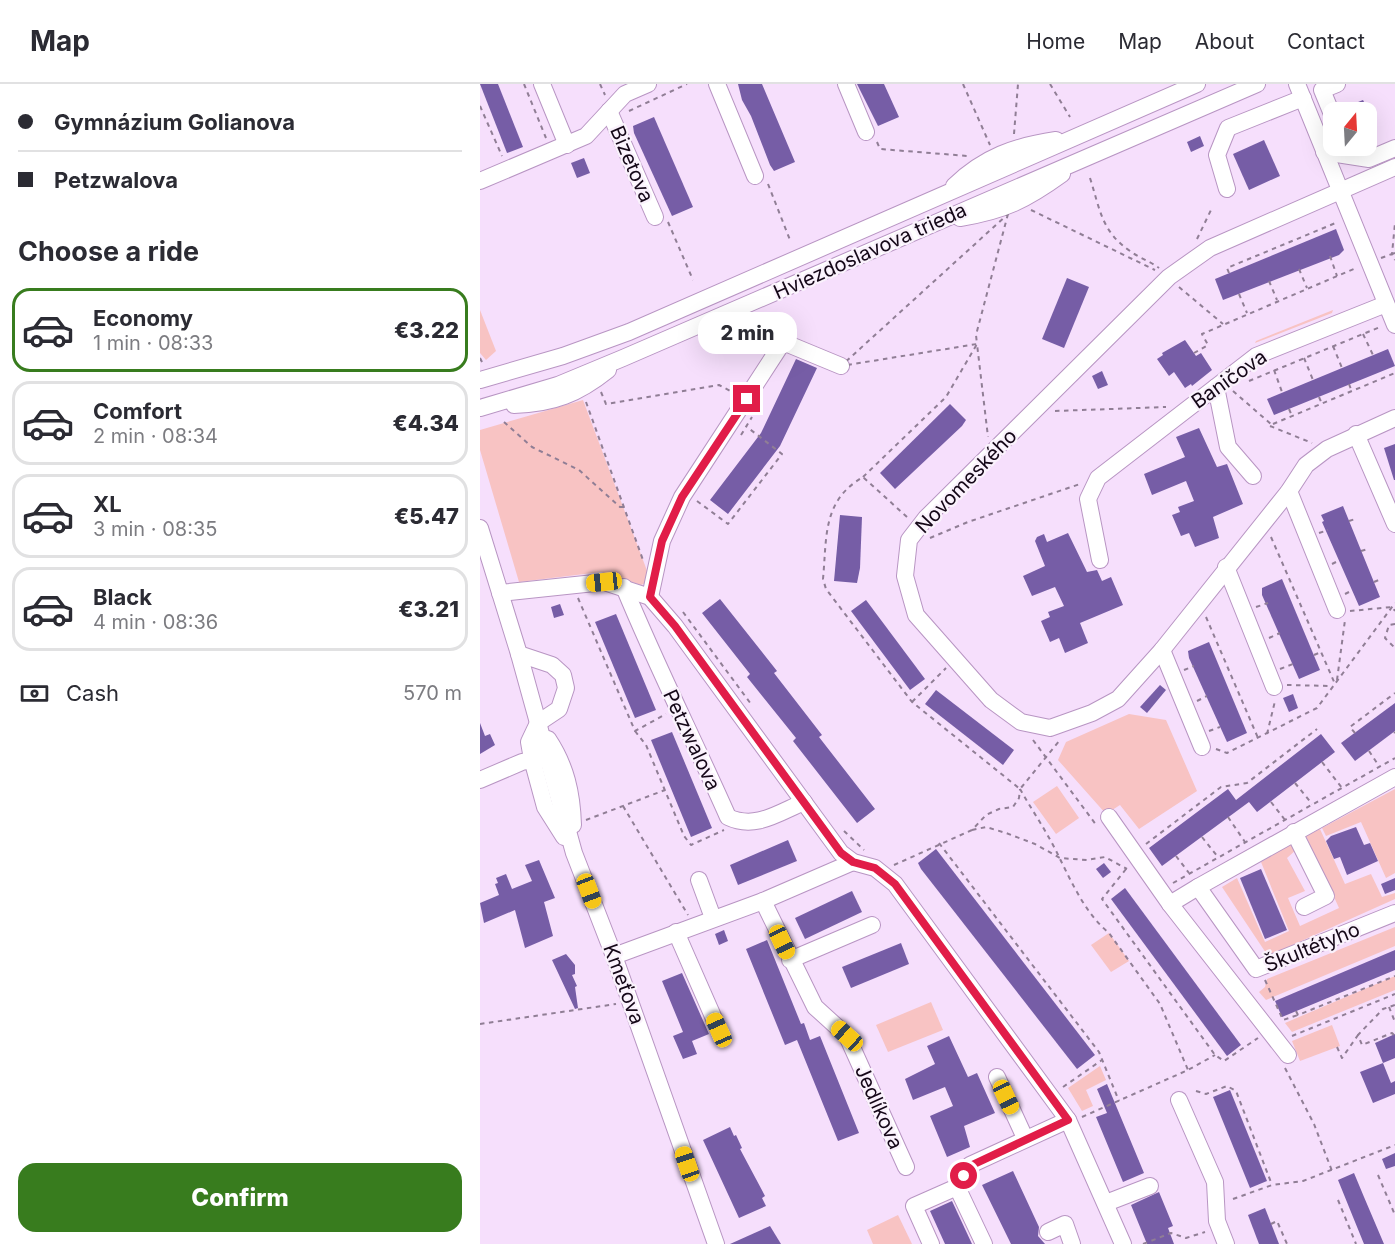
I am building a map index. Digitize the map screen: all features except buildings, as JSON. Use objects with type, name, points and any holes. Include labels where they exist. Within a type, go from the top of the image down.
[{"type":"street","points":[[542,84],[567,145]]},
{"type":"street","name":"Bizetova","points":[[480,181],[586,136],[625,94],[648,84]]},
{"type":"street","points":[[717,84],[755,176]]},
{"type":"street","points":[[846,84],[871,135]]},
{"type":"street","name":"Hviezdoslavova trieda","points":[[481,372],[563,356],[629,332],[1197,84]]},
{"type":"street","name":"Hviezdoslavova trieda","points":[[486,407],[558,385],[623,358],[1257,84]]},
{"type":"street","points":[[1327,102],[1322,90],[1337,84]]},
{"type":"street","points":[[1227,189],[1217,155],[1228,128],[1300,91],[1323,149]]},
{"type":"street","name":"Bizetova","points":[[612,109],[655,217]]},
{"type":"street","points":[[1377,156],[1395,148]]},
{"type":"street","points":[[1326,156],[1386,304],[1390,325]]},
{"type":"street","points":[[1360,156],[1369,159],[1376,156]]},
{"type":"street","name":"Novomeského","points":[[1395,167],[1210,248],[1166,274],[1033,412],[926,518],[909,540],[905,576],[916,615],[991,700],[1021,722],[1050,728],[1092,713],[1118,699],[1162,650],[1289,491],[1306,465],[1327,449],[1395,418]]},
{"type":"street","name":"Baničova","points":[[1096,483],[1223,388],[1256,356],[1386,304]]},
{"type":"street","points":[[650,597],[662,541],[682,497],[783,342],[841,366]]},
{"type":"street","points":[[1223,388],[1228,447],[1253,476]]},
{"type":"street","points":[[1356,434],[1395,524]]},
{"type":"street","points":[[1096,483],[1088,499],[1100,560]]},
{"type":"street","points":[[1289,491],[1342,611]]},
{"type":"street","points":[[480,528],[538,723],[560,758],[572,797],[574,853]]},
{"type":"street","points":[[1226,567],[1278,691]]},
{"type":"street","points":[[500,593],[604,582],[650,597],[675,626],[841,853],[859,856],[895,884],[1068,1120],[1123,1244]]},
{"type":"street","name":"Petzwalova","points":[[624,587],[656,666],[689,727],[728,817],[742,824],[760,821],[804,802]]},
{"type":"street","points":[[1162,650],[1203,740]]},
{"type":"street","points":[[519,654],[552,665],[563,675],[566,688],[559,709],[538,723],[529,742],[540,758],[545,807],[574,853]]},
{"type":"street","points":[[480,780],[540,758]]},
{"type":"street","points":[[1170,904],[1194,880],[1290,826],[1395,777]]},
{"type":"street","points":[[1105,824],[1127,861],[1160,890],[1288,1055]]},
{"type":"street","name":"Škultétyho","points":[[1290,826],[1326,896],[1304,907]]},
{"type":"street","name":"Kmeťova","points":[[574,853],[614,956],[716,1244]]},
{"type":"street","points":[[614,956],[763,901],[859,856]]},
{"type":"street","points":[[699,880],[713,918]]},
{"type":"street","name":"Škultétyho","points":[[1194,880],[1256,969],[1395,913]]},
{"type":"street","name":"Jedlíkova","points":[[763,901],[815,1007],[847,1036],[906,1167]]},
{"type":"street","points":[[790,960],[872,925]]},
{"type":"street","points":[[676,932],[719,1030]]},
{"type":"street","points":[[997,1077],[1025,1138]]},
{"type":"street","points":[[1179,1100],[1215,1182],[1219,1227],[1226,1244]]},
{"type":"street","points":[[931,1244],[914,1206],[957,1187],[970,1166],[1025,1138],[1068,1120]]},
{"type":"street","points":[[1106,1203],[1150,1185]]},
{"type":"street","points":[[957,1187],[984,1244]]},
{"type":"street","points":[[1048,1232],[1065,1224],[1072,1244]]},
{"type":"path","points":[[524,84],[549,146]]},
{"type":"path","points":[[600,84],[612,109],[687,84]]},
{"type":"path","points":[[963,84],[993,152]]},
{"type":"path","points":[[1014,142],[1018,84]]},
{"type":"path","points":[[1050,84],[1070,117]]},
{"type":"path","points":[[480,106],[508,170]]},
{"type":"path","points":[[871,135],[880,149],[969,156]]},
{"type":"path","points":[[1090,178],[1100,216],[1108,229],[1131,252],[1166,274],[1223,324]]},
{"type":"path","points":[[1028,204],[1032,211],[1166,274]]},
{"type":"path","points":[[1195,248],[1211,210]]},
{"type":"path","points":[[841,366],[1008,214],[976,335],[989,445]]},
{"type":"path","points":[[1229,273],[1227,268],[1341,220]]},
{"type":"path","points":[[1395,223],[1395,261]]},
{"type":"path","points":[[1318,230],[1320,235]]},
{"type":"path","points":[[1288,242],[1290,248]]},
{"type":"path","points":[[1194,353],[1208,345],[1202,334],[1277,300],[1394,254]]},
{"type":"path","points":[[1258,255],[1260,261]]},
{"type":"path","points":[[1330,256],[1337,276]]},
{"type":"path","points":[[1299,268],[1307,288]]},
{"type":"path","points":[[1269,281],[1277,300]]},
{"type":"path","points":[[1239,294],[1247,313]]},
{"type":"path","points":[[783,311],[783,342]]},
{"type":"path","points":[[1241,384],[1390,325]]},
{"type":"path","points":[[1363,334],[1372,355]]},
{"type":"path","points":[[841,366],[977,344]]},
{"type":"path","points":[[977,344],[946,397],[862,477],[851,484],[829,513],[823,579],[826,589],[912,702],[1020,789],[1060,858],[1068,879],[1098,924],[1109,933],[1160,1004],[1188,1070]]},
{"type":"path","points":[[1333,346],[1342,368]]},
{"type":"path","points":[[480,358],[481,372]]},
{"type":"path","points":[[1304,358],[1312,380]]},
{"type":"path","points":[[1274,370],[1282,392]]},
{"type":"path","points":[[1378,372],[1381,379]]},
{"type":"path","points":[[1272,425],[1395,374]]},
{"type":"path","points":[[1349,384],[1352,392]]},
{"type":"path","points":[[600,389],[606,404],[718,385],[737,394]]},
{"type":"path","points":[[1223,388],[1272,425],[1270,426],[1327,449]]},
{"type":"path","points":[[584,396],[644,563],[647,570],[655,573]]},
{"type":"path","points":[[1319,397],[1322,404]]},
{"type":"path","points":[[1033,412],[1163,407]]},
{"type":"path","points":[[740,436],[757,408]]},
{"type":"path","points":[[1289,409],[1292,416]]},
{"type":"path","points":[[504,422],[532,447],[579,470],[620,507],[625,507]]},
{"type":"path","points":[[694,499],[728,524],[782,454],[747,427]]},
{"type":"path","points":[[862,477],[913,522]]},
{"type":"path","points":[[908,549],[968,522],[1096,483]]},
{"type":"path","points":[[1349,521],[1355,519]]},
{"type":"path","points":[[1268,531],[1335,684]]},
{"type":"path","points":[[1361,551],[1368,549]]},
{"type":"path","points":[[1374,582],[1381,579]]},
{"type":"path","points":[[576,592],[635,731],[646,745],[684,836],[691,845],[726,829],[727,825]]},
{"type":"path","points":[[1288,594],[1295,592]]},
{"type":"path","points":[[1395,600],[1393,606],[1395,611]]},
{"type":"path","points":[[1252,609],[1268,603]]},
{"type":"path","points":[[678,609],[685,614],[752,708]]},
{"type":"path","points":[[1335,684],[1342,611]]},
{"type":"path","points":[[1204,612],[1258,738]]},
{"type":"path","points":[[1301,624],[1308,622]]},
{"type":"path","points":[[1395,624],[1389,625],[1385,638],[1395,648]]},
{"type":"path","points":[[1265,639],[1280,633]]},
{"type":"path","points":[[1314,655],[1321,652]]},
{"type":"path","points":[[1215,657],[1222,655]]},
{"type":"path","points":[[912,702],[949,664]]},
{"type":"path","points":[[1277,670],[1293,664]]},
{"type":"path","points":[[1179,673],[1194,666]]},
{"type":"path","points":[[1267,734],[1278,691],[1290,684],[1335,684]]},
{"type":"path","points":[[1228,687],[1235,685]]},
{"type":"path","points":[[1354,733],[1350,727],[1395,693]]},
{"type":"path","points":[[1191,703],[1207,696]]},
{"type":"path","points":[[1376,708],[1380,714]]},
{"type":"path","points":[[635,731],[673,710]]},
{"type":"path","points":[[1241,718],[1248,714]]},
{"type":"path","points":[[1203,740],[1220,727]]},
{"type":"path","points":[[1260,1036],[1224,1060],[1215,1055],[1102,899],[1127,861],[1185,814],[1221,788],[1247,783],[1317,729]]},
{"type":"path","points":[[972,830],[986,815],[999,808],[1013,807],[1019,798],[1020,789],[1048,757],[1061,737],[1053,736]]},
{"type":"path","points":[[1042,737],[1031,738],[1105,824]]},
{"type":"path","points":[[1304,739],[1308,745]]},
{"type":"path","points":[[1369,751],[1380,766]]},
{"type":"path","points":[[1160,890],[1194,880],[1218,857],[1245,842],[1290,826],[1313,804],[1395,758]]},
{"type":"path","points":[[1278,759],[1282,765]]},
{"type":"path","points":[[1322,762],[1342,788]]},
{"type":"path","points":[[1252,779],[1256,784]]},
{"type":"path","points":[[1295,783],[1313,804]]},
{"type":"path","points":[[584,821],[665,790]]},
{"type":"path","points":[[1211,795],[1215,800]]},
{"type":"path","points":[[1270,802],[1290,826]]},
{"type":"path","points":[[623,806],[689,918]]},
{"type":"path","points":[[1185,814],[1189,819]]},
{"type":"path","points":[[1228,817],[1245,842]]},
{"type":"path","points":[[840,826],[859,856]]},
{"type":"path","points":[[889,867],[939,843],[986,827],[1006,833],[1060,858],[1088,860],[1105,857]]},
{"type":"path","points":[[1160,834],[1163,838]]},
{"type":"path","points":[[1202,837],[1218,857]]},
{"type":"path","points":[[939,843],[1099,1052],[1119,1101]]},
{"type":"path","points":[[1176,856],[1194,880]]},
{"type":"path","points":[[1264,978],[1282,1020],[1395,976]]},
{"type":"path","points":[[1288,1038],[1395,994]]},
{"type":"path","points":[[480,1024],[630,1001]]},
{"type":"path","points":[[1337,1047],[1342,1058],[1358,1035],[1383,1009],[1395,1005]]},
{"type":"path","points":[[1389,1007],[1395,1023]]},
{"type":"path","points":[[1296,1011],[1298,1015]]},
{"type":"path","points":[[1358,1035],[1362,1045],[1392,1032],[1394,1035]]},
{"type":"path","points":[[1095,1112],[1188,1070],[1215,1055]]},
{"type":"path","points":[[1062,1088],[1102,1060]]},
{"type":"path","points":[[1196,1091],[1206,1094],[1227,1086],[1236,1091],[1272,1185]]},
{"type":"path","points":[[1314,1124],[1332,1171]]},
{"type":"path","points":[[1233,1199],[1272,1185],[1303,1181],[1395,1146]]},
{"type":"path","points":[[1378,1175],[1395,1215]]},
{"type":"path","points":[[1338,1200],[1356,1244]]},
{"type":"path","points":[[1271,1224],[1277,1221],[1287,1244]]},
{"type":"path","points":[[1143,1244],[1171,1233],[1186,1238],[1219,1227]]},
{"type":"path","points":[[1158,1232],[1160,1237]]},
{"type":"shaded area","points":[[480,310],[496,351],[486,360],[480,353]]},
{"type":"shaded area","points":[[1333,310],[1332,313],[1255,343],[1256,341]]},
{"type":"shaded area","points":[[583,400],[649,576],[646,583],[641,585],[601,572],[519,582],[480,450],[480,430]]},
{"type":"shaded area","points":[[1129,714],[1166,720],[1197,791],[1139,829],[1120,805],[1106,814],[1058,760],[1066,742]]},
{"type":"shaded area","points":[[1057,786],[1079,818],[1056,834],[1033,802]]},
{"type":"shaded area","points":[[1395,789],[1395,873],[1386,878],[1361,822],[1326,836],[1322,828]]},
{"type":"shaded area","points":[[1320,829],[1345,884],[1371,874],[1382,897],[1395,893],[1395,899],[1268,956],[1222,887],[1237,878],[1265,942],[1289,931],[1261,862],[1291,844],[1297,849],[1287,858],[1305,891],[1288,898],[1300,926],[1339,908],[1306,836]]},
{"type":"shaded area","points":[[1395,927],[1395,946],[1266,1000],[1259,992],[1265,987],[1267,979]]},
{"type":"shaded area","points":[[1109,933],[1129,961],[1111,972],[1091,945]]},
{"type":"shaded area","points":[[1395,976],[1395,990],[1292,1032],[1285,1023]]},
{"type":"shaded area","points":[[931,1002],[943,1030],[888,1052],[876,1025]]},
{"type":"shaded area","points":[[1332,1025],[1340,1046],[1300,1061],[1292,1041]]},
{"type":"shaded area","points":[[1100,1066],[1106,1080],[1086,1090],[1093,1106],[1082,1111],[1068,1088]]},
{"type":"shaded area","points":[[898,1215],[912,1244],[873,1244],[867,1230]]},
{"type":"route","points":[[747,399],[682,497],[662,541],[650,597],[675,626],[841,853],[853,862],[875,868],[895,884],[1068,1120],[1025,1138],[970,1166],[964,1176]]}]
